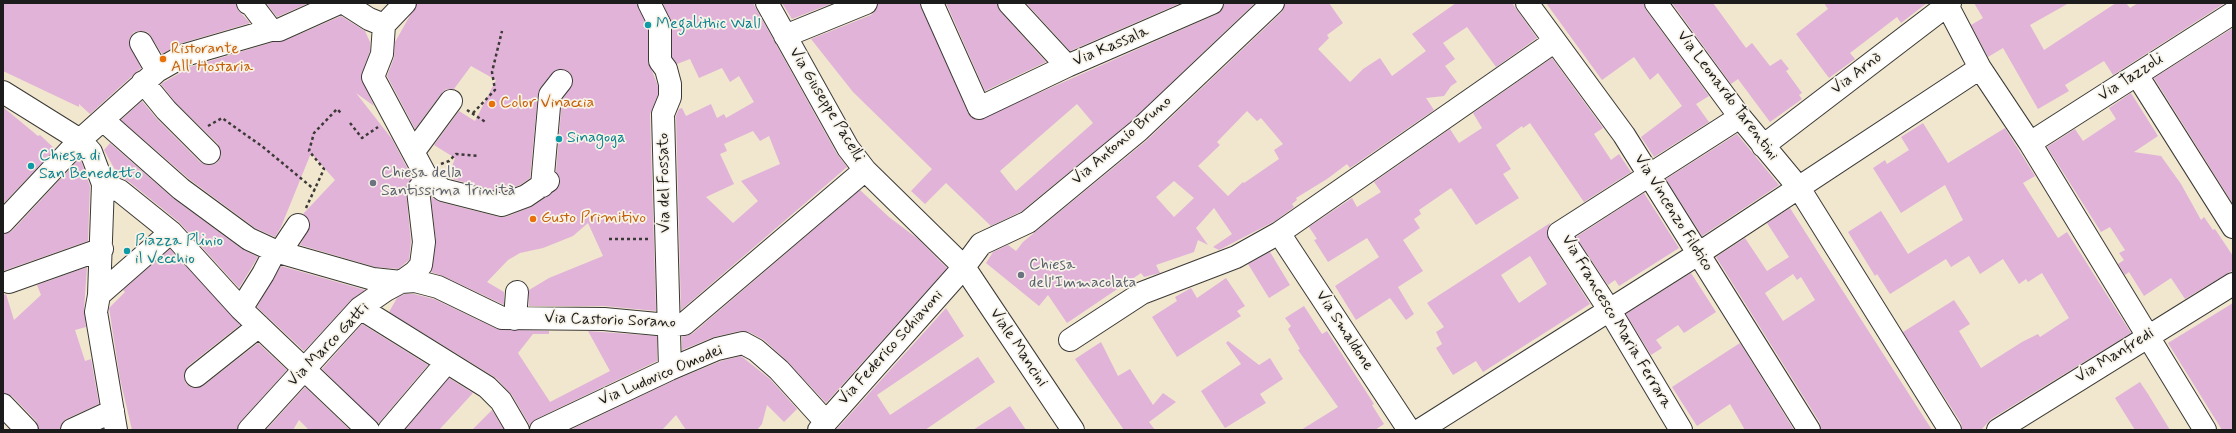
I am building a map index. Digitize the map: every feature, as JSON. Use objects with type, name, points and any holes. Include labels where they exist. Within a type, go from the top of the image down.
[{"type":"street","points":[[248,3],[252,5],[271,30]]},
{"type":"street","points":[[3,222],[80,140],[150,77],[185,55],[271,30],[279,30],[339,3]]},
{"type":"street","points":[[344,3],[369,19],[384,25]]},
{"type":"street","points":[[406,3],[384,25],[382,54],[373,77],[425,174],[443,190],[502,205],[526,196],[545,183],[550,95],[561,81]]},
{"type":"street","name":"Via del Fossato","points":[[649,3],[660,25],[660,61],[666,69],[670,84],[670,97],[663,114],[670,369]]},
{"type":"street","name":"Via Giuseppe Pacelli","points":[[767,3],[848,148],[865,170],[964,267]]},
{"type":"street","points":[[785,36],[866,3]]},
{"type":"street","points":[[932,3],[979,108],[1067,66]]},
{"type":"street","name":"Via Kassala","points":[[1009,3],[1067,66],[1212,3]]},
{"type":"street","name":"Via Antonio Bruno","points":[[964,267],[980,244],[1028,222],[1138,131],[1273,3]]},
{"type":"street","name":"Via Vincenzo Filotico","points":[[1527,3],[1624,135],[1809,430]]},
{"type":"street","name":"Via Leonardo Tarentini","points":[[1656,3],[1740,117],[1798,188],[1950,430]]},
{"type":"street","points":[[1948,4],[1980,68],[2030,143],[2205,430]]},
{"type":"street","name":"Via Arnò","points":[[1763,146],[1948,4]]},
{"type":"street","name":"Via Tazzoli","points":[[2030,143],[2233,13]]},
{"type":"street","points":[[1070,340],[1142,293],[1236,257],[1279,233],[1555,41]]},
{"type":"street","points":[[141,43],[150,77],[166,110],[209,153]]},
{"type":"street","points":[[1420,430],[1610,311],[1980,68]]},
{"type":"street","points":[[2137,75],[2233,227]]},
{"type":"street","points":[[3,92],[80,140],[91,152],[103,184],[102,249],[99,295],[96,312],[114,421],[72,430]]},
{"type":"street","points":[[414,151],[451,101]]},
{"type":"street","name":"Via Francesco Maria Ferrara","points":[[1681,430],[1610,311],[1559,233],[1740,117]]},
{"type":"street","name":"Via Castorio Sorano","points":[[103,120],[181,189],[249,239],[278,252],[373,279],[402,282],[415,281],[438,287],[502,318],[515,319],[604,319],[668,325],[684,324],[865,170]]},
{"type":"street","name":"Via Marco Gatti","points":[[249,430],[360,308],[386,290],[402,282],[415,272],[421,264],[424,242],[418,190],[425,174]]},
{"type":"street","points":[[103,184],[120,191],[171,232],[241,309],[368,430]]},
{"type":"street","points":[[241,309],[263,274],[298,225]]},
{"type":"street","points":[[99,295],[171,232]]},
{"type":"street","name":"Via Smaldone","points":[[1279,233],[1409,430]]},
{"type":"street","points":[[9,282],[102,249]]},
{"type":"street","name":"Via Federico Schiavoni","points":[[822,426],[964,267]]},
{"type":"street","name":"Viale Mancini","points":[[964,267],[1073,430]]},
{"type":"street","name":"Via Manfredi","points":[[1998,430],[2147,336],[2233,284]]},
{"type":"street","points":[[515,319],[517,292]]},
{"type":"street","points":[[360,308],[487,387],[501,401],[518,430]]},
{"type":"street","points":[[196,376],[259,326]]},
{"type":"street","name":"Via Ludovico Omodei","points":[[541,430],[670,369],[717,349],[744,343],[756,350],[779,370],[822,426]]},
{"type":"street","points":[[388,430],[447,362]]},
{"type":"street","points":[[3,405],[27,430]]},
{"type":"path","points":[[473,113],[495,90],[492,72],[502,31]]},
{"type":"path","points":[[451,101],[473,113],[487,123]]},
{"type":"path","points":[[193,137],[204,128],[222,118],[263,147],[315,190],[324,169],[309,151],[314,133],[337,109],[342,114]]},
{"type":"path","points":[[350,123],[362,138],[393,116]]},
{"type":"path","points":[[425,174],[448,161],[456,154],[479,156]]},
{"type":"path","points":[[609,239],[630,241],[666,238]]},
{"type":"building","points":[[3,3],[236,3],[238,10],[250,23],[182,43],[162,54],[148,32],[134,32],[130,37],[129,43],[141,68],[90,114],[79,104],[79,107],[3,71]]},
{"type":"building","points":[[266,3],[309,3],[277,17]]},
{"type":"building","points":[[417,3],[637,3],[648,28],[648,61],[658,86],[658,95],[650,114],[656,311],[604,306],[529,306],[529,290],[549,278],[603,256],[588,223],[573,236],[543,248],[520,253],[508,260],[487,282],[504,292],[504,305],[443,276],[431,272],[436,241],[431,197],[440,202],[499,217],[506,217],[533,206],[559,187],[560,180],[556,172],[562,100],[573,82],[572,76],[568,71],[557,69],[540,88],[538,94],[530,178],[520,185],[501,192],[448,178],[455,158],[434,145],[459,111],[475,121],[496,80],[471,66],[454,89],[446,89],[441,94],[415,129],[387,76],[394,58],[395,42]]},
{"type":"building","points":[[663,3],[753,3],[837,154],[847,167],[681,310],[676,116],[679,109],[682,108],[686,116],[711,104],[717,118],[724,114],[726,118],[754,102],[739,76],[730,82],[722,68],[699,78],[690,59],[677,64],[672,57],[672,25]],"holes":[[[753,131],[760,141],[769,136],[780,164],[741,181],[758,201],[733,223],[706,197],[734,184],[720,154],[727,151],[724,144]]]},
{"type":"building","points":[[782,3],[833,3],[792,19]]},
{"type":"building","points":[[878,3],[920,3],[968,113],[972,118],[978,120],[1217,14],[1222,10],[1224,3],[1255,3],[1130,122],[1022,211],[991,226],[946,183],[925,204],[911,191],[932,169],[853,92],[811,39],[871,15],[876,10]],"holes":[[[1077,104],[1093,123],[1016,191],[1000,171]]]},
{"type":"building","points":[[946,3],[997,3],[1000,11],[1046,62],[985,91]]},
{"type":"building","points":[[1026,3],[1181,3],[1070,51]]},
{"type":"building","points":[[1285,3],[1329,3],[1343,23],[1327,35],[1329,38],[1318,49],[1350,82],[1363,69],[1380,58],[1392,76],[1426,51],[1412,34],[1456,3],[1512,3],[1537,38],[1496,67],[1467,27],[1443,43],[1455,59],[1445,66],[1457,82],[1451,86],[1444,96],[1426,98],[1434,110],[1350,168],[1347,164],[1327,179],[1296,198],[1297,200],[1292,204],[1294,207],[1275,221],[1219,250],[1213,247],[1232,234],[1214,208],[1196,228],[1208,245],[1198,240],[1194,252],[1156,265],[1160,273],[1144,277],[1141,273],[1067,323],[1048,295],[1039,306],[986,263],[993,252],[1008,245],[1016,251],[1023,242],[1146,141],[1282,12]],"holes":[[[1247,111],[1257,121],[1261,118],[1283,144],[1274,150],[1279,159],[1244,183],[1243,182],[1228,196],[1198,166],[1220,145],[1217,142]],[[1174,181],[1194,198],[1174,217],[1156,197]]]},
{"type":"building","points":[[1546,3],[1644,3],[1646,10],[1709,96],[1696,104],[1709,122],[1654,157],[1641,137],[1682,106],[1658,73],[1650,80],[1634,57],[1602,80]]},
{"type":"building","points":[[1672,3],[1713,3],[1746,48],[1752,43],[1770,66],[1781,59],[1789,69],[1786,71],[1802,93],[1799,95],[1802,99],[1770,122],[1738,79],[1731,84]]},
{"type":"building","points":[[1824,3],[1927,3],[1901,23],[1897,17],[1850,53],[1855,59],[1829,78],[1796,34],[1828,9]]},
{"type":"building","points":[[1974,3],[2069,3],[2030,25],[2044,50],[2116,3],[2126,3],[2130,8],[2138,3],[2225,3],[2113,75],[2104,61],[2065,85],[2069,91],[2038,109],[2003,48],[1988,57],[1971,25],[1983,18]]},
{"type":"building","points":[[341,16],[365,31],[370,42],[370,51],[361,77],[374,106],[356,93],[392,139],[412,177],[406,191],[411,242],[409,260],[398,269],[375,267],[300,245],[310,226],[309,219],[303,214],[335,180],[311,153],[281,227],[275,237],[255,228],[189,179],[121,120],[142,101],[157,119],[200,162],[206,165],[213,165],[218,162],[221,156],[218,144],[175,102],[161,84],[190,67],[273,42],[284,41]]},
{"type":"building","points":[[2233,28],[2233,204],[2154,78]]},
{"type":"building","points":[[1552,58],[1603,128],[1594,134],[1611,160],[1619,154],[1631,172],[1584,202],[1530,123],[1523,128],[1522,126],[1496,145],[1511,169],[1503,174],[1519,198],[1476,225],[1451,188],[1419,210],[1421,214],[1414,219],[1420,228],[1403,240],[1423,271],[1398,287],[1414,314],[1406,320],[1390,298],[1356,320],[1335,286],[1379,257],[1367,238],[1328,262],[1314,240],[1317,239],[1309,227],[1352,198],[1357,207],[1381,192],[1374,182],[1450,129],[1459,143],[1482,128],[1473,113]]},
{"type":"building","points":[[2131,93],[2158,136],[2134,152],[2161,156],[2181,184],[2201,220],[2204,217],[2213,230],[2215,229],[2233,256],[2233,270],[2185,299],[2171,278],[2144,296],[2129,272],[2125,275],[2118,264],[2124,260],[2119,253],[2125,250],[2110,227],[2101,232],[2047,147],[2075,129],[2083,141],[2116,119],[2109,108]]},
{"type":"building","points":[[3,107],[38,136],[40,135],[55,149],[3,204]]},
{"type":"building","points":[[1923,123],[1948,163],[2005,128],[2035,176],[2023,183],[2058,238],[2067,232],[2131,333],[1991,419],[1981,430],[1962,430],[1961,423],[1903,332],[1954,300],[1970,324],[1959,331],[1981,368],[2022,342],[2038,334],[2040,337],[2069,318],[2042,273],[2028,282],[2026,279],[2019,284],[2003,259],[1980,274],[1969,256],[1951,267],[1946,259],[1890,294],[1877,274],[1875,276],[1848,232],[1881,211],[1908,254],[1963,220],[1945,185],[1901,213],[1873,168],[1885,160],[1887,164],[1909,150],[1901,137]]},
{"type":"building","points":[[1737,134],[1779,185],[1702,236],[1666,179]]},
{"type":"building","points":[[110,143],[174,199],[242,249],[258,257],[239,288],[179,222],[128,181],[119,177],[104,150]]},
{"type":"building","points":[[80,158],[90,186],[88,241],[3,271],[3,234],[12,231]]},
{"type":"building","points":[[860,190],[889,217],[918,239],[947,268],[826,403],[787,361],[764,340],[749,332],[740,331],[714,337],[682,350],[682,337],[692,334]]},
{"type":"building","points":[[1644,193],[1679,248],[1619,286],[1615,280],[1608,285],[1576,237]]},
{"type":"building","points":[[1790,208],[1932,430],[1821,430],[1820,423],[1716,257],[1745,238],[1767,271],[1789,257],[1767,223]],"holes":[[[1793,274],[1797,280],[1801,277],[1815,300],[1783,321],[1765,293]]]},
{"type":"building","points":[[1550,223],[1547,233],[1549,240],[1590,304],[1483,372],[1476,361],[1453,375],[1436,348],[1442,344],[1436,332],[1444,327],[1427,303]],"holes":[[[1530,256],[1547,284],[1519,303],[1501,275]]]},
{"type":"building","points":[[170,249],[240,325],[188,366],[184,377],[186,384],[192,388],[203,386],[258,343],[287,370],[240,422],[237,430],[132,430],[120,379],[109,308],[125,292],[123,290]]},
{"type":"building","points":[[1270,252],[1290,285],[1269,298],[1248,264]]},
{"type":"building","points":[[281,266],[365,290],[351,300],[304,351],[257,307]]},
{"type":"building","points":[[87,267],[84,310],[86,327],[75,330],[85,361],[91,359],[99,404],[66,419],[62,423],[60,430],[39,430],[36,421],[12,396],[3,393],[3,295],[6,294],[14,320],[41,295],[37,285]]},
{"type":"building","points":[[1691,273],[1716,312],[1684,333],[1678,325],[1656,340],[1662,348],[1651,355],[1626,314]]},
{"type":"building","points":[[1226,278],[1245,306],[1237,311],[1241,316],[1177,357],[1152,317],[1177,301],[1175,297],[1191,288],[1197,298]]},
{"type":"building","points":[[405,294],[414,294],[434,299],[497,329],[549,331],[549,334],[533,334],[518,353],[550,402],[610,371],[588,331],[657,336],[657,361],[536,419],[530,426],[512,395],[496,378],[389,312],[397,298]]},
{"type":"building","points":[[2233,303],[2233,430],[2222,430],[2168,343]]},
{"type":"building","points":[[1304,306],[1322,334],[1327,331],[1374,404],[1372,405],[1384,424],[1375,430],[1301,430],[1338,407],[1298,350],[1300,349],[1288,329],[1291,326],[1285,318]]},
{"type":"building","points":[[946,308],[964,336],[877,395],[890,415],[978,357],[995,382],[925,430],[836,430]]},
{"type":"building","points":[[362,324],[428,365],[378,424],[322,369]]},
{"type":"building","points":[[1228,341],[1259,365],[1270,358],[1283,379],[1260,394],[1266,403],[1225,428],[1201,391],[1241,364],[1226,343]]},
{"type":"building","points":[[1101,342],[1118,376],[1130,369],[1153,405],[1163,393],[1176,402],[1149,422],[1155,430],[1124,430],[1075,359]]},
{"type":"building","points":[[1740,343],[1794,430],[1745,430],[1730,404],[1697,426],[1672,387]]},
{"type":"building","points":[[741,356],[770,379],[797,409],[784,422],[767,405],[762,424],[757,430],[686,430],[676,415],[662,430],[570,430],[675,380],[721,361]]},
{"type":"building","points":[[449,378],[473,393],[439,430],[405,430]]},
{"type":"building","points":[[2140,382],[2170,430],[2135,430],[2115,398]]},
{"type":"building","points":[[305,387],[350,430],[309,430],[299,420],[293,430],[266,430]]},
{"type":"building","points":[[1010,406],[1026,430],[973,430]]},
{"type":"building","points":[[492,410],[504,430],[472,430]]},
{"type":"place","name":"Megalithic Wall","points":[[648,25]]},
{"type":"place","name":"Ristorante All' Hostaria","points":[[163,59]]},
{"type":"place","name":"Color Vinaccia","points":[[492,104]]},
{"type":"place","name":"Sinagoga","points":[[559,139]]},
{"type":"place","name":"Chiesa di San Benedetto","points":[[31,166]]},
{"type":"place","name":"Chiesa della Santissima Trinità","points":[[373,183]]},
{"type":"place","name":"Gusto Primitivo","points":[[533,219]]},
{"type":"place","name":"Piazza Plinio il Vecchio","points":[[127,251]]},
{"type":"place","name":"Chiesa dell'Immacolata","points":[[1021,275]]}]
